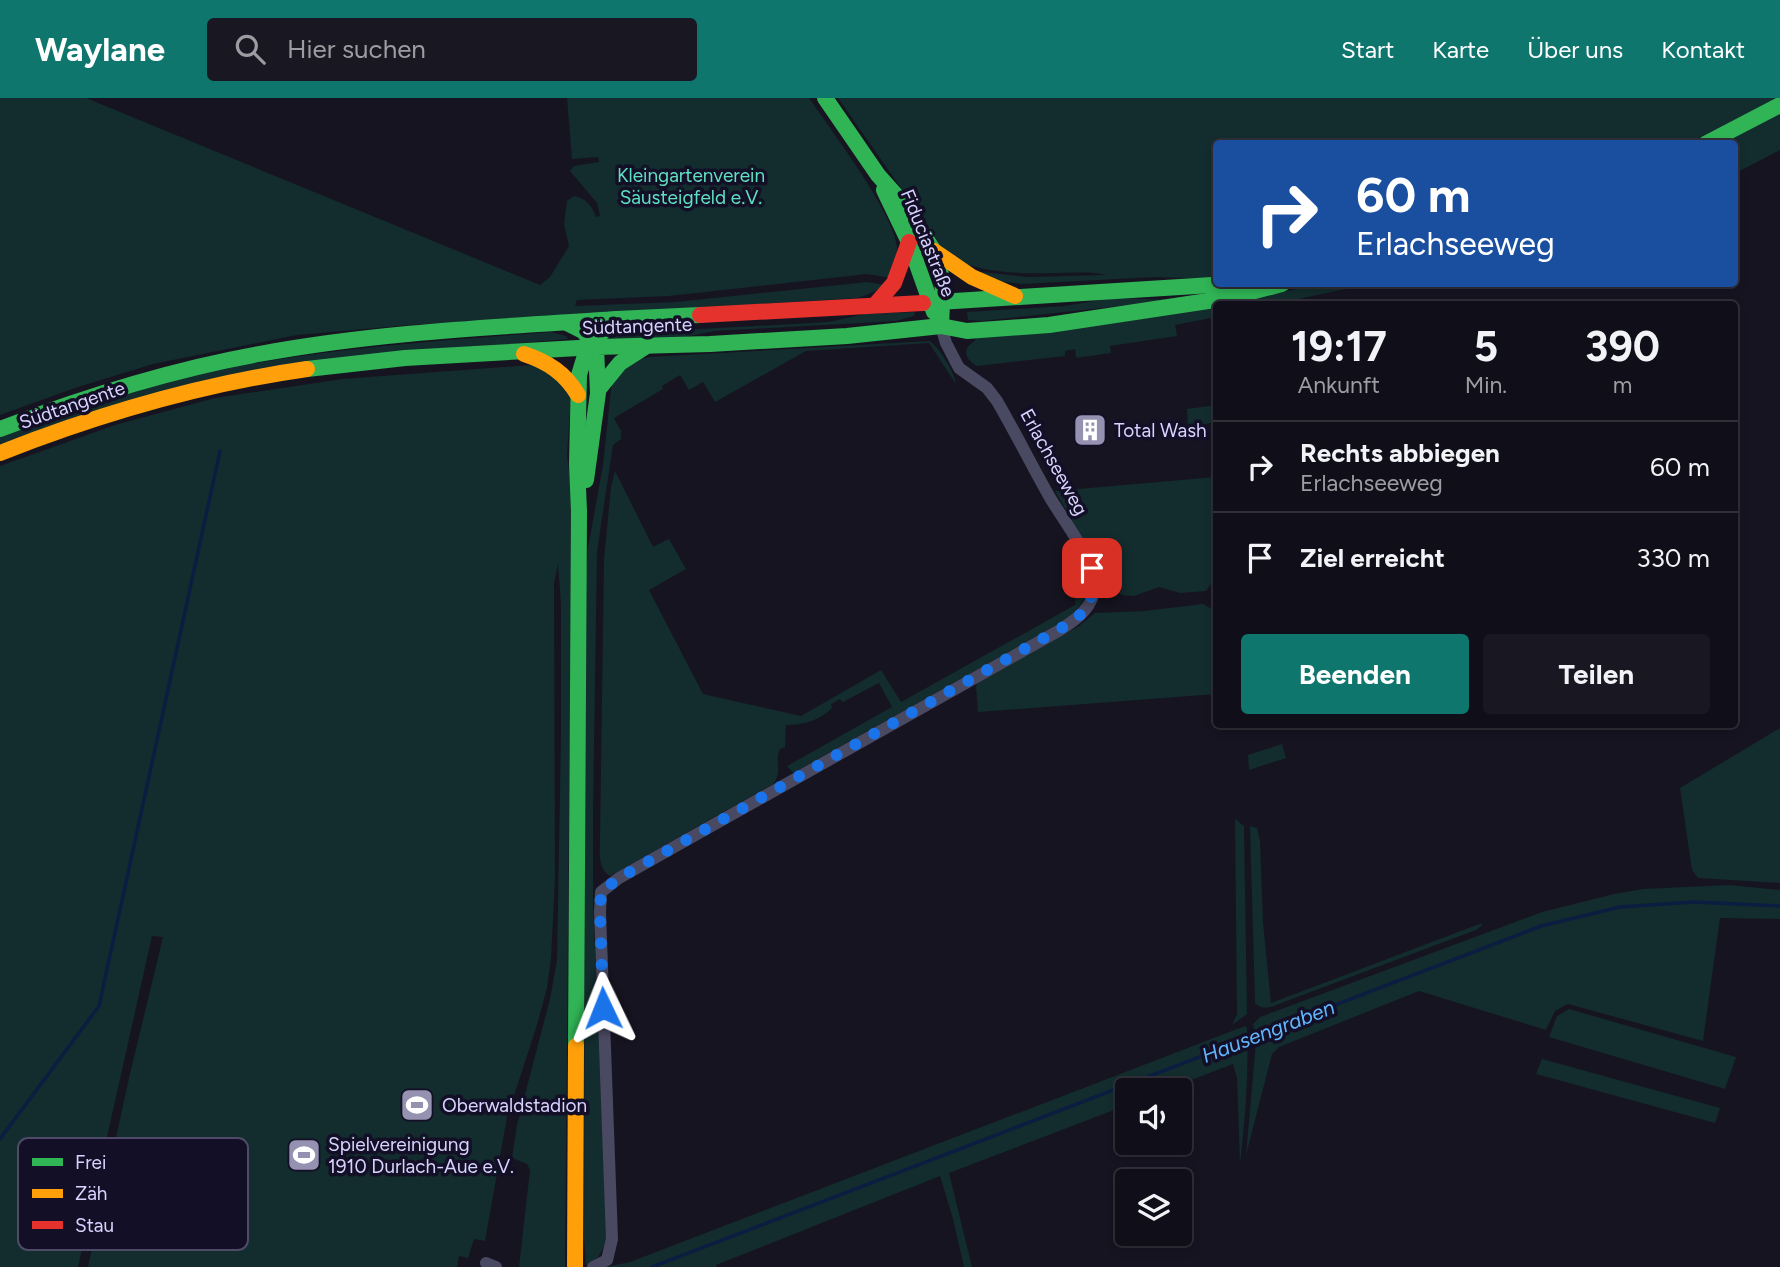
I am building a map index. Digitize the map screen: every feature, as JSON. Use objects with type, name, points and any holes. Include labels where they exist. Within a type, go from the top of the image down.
[{"type":"main road","name":"Fiduciastraße","points":[[825,98],[878,175],[902,202],[934,251],[942,273],[936,302]]},
{"type":"main road","points":[[1713,140],[1780,105]]},
{"type":"main road","name":"Fiduciastraße","points":[[878,175],[936,302],[941,326]]},
{"type":"main road","points":[[875,305],[894,283],[909,242]]},
{"type":"main road","points":[[934,251],[990,288],[1017,296]]},
{"type":"main road","name":"Südtangente","points":[[0,429],[141,381],[210,364],[299,348],[443,330],[1213,285]]},
{"type":"main road","name":"Südtangente","points":[[0,453],[127,408],[222,383],[292,370],[592,345],[646,346],[847,336],[941,326],[967,331],[1090,320],[1228,298],[1270,287]]},
{"type":"main road","points":[[575,1260],[578,395],[580,363],[592,345],[617,319]]},
{"type":"main road","points":[[567,323],[583,331],[599,359],[590,461],[579,511]]},
{"type":"main road","points":[[597,391],[620,363],[646,346]]},
{"type":"main road","points":[[515,351],[555,367],[569,379],[578,395]]},
{"type":"street","name":"Erlachseeweg","points":[[593,1267],[607,1260],[612,1239],[601,892],[619,878],[1060,630],[1082,614],[1093,597],[1095,584],[1092,568],[998,401],[987,388],[959,368],[946,343],[941,326]]},
{"type":"green space","name":"Kleingartenverein Säusteigfeld e.V.","points":[[0,98],[86,98],[540,285],[550,277],[569,246],[564,224],[567,201],[574,196],[582,199],[596,217],[600,216],[597,203],[570,171],[574,166],[599,162],[598,157],[572,159],[567,98],[809,98],[874,193],[893,232],[897,255],[890,278],[867,274],[669,296],[577,300],[575,306],[676,302],[867,282],[885,285],[858,298],[410,325],[297,335],[153,364],[0,415]]},
{"type":"green space","points":[[838,98],[1779,98],[1694,140],[1213,140],[1213,279],[1156,277],[1022,284],[989,280],[974,271],[1026,277],[1106,275],[998,271],[968,265],[944,252],[932,237],[915,204]]},
{"type":"green space","points":[[1780,114],[1780,150],[1738,172],[1738,140],[1730,140]]},
{"type":"green space","points":[[1307,287],[1355,287],[1289,301],[1236,301]]},
{"type":"green space","points":[[1112,298],[1176,300],[982,321],[968,320],[967,312],[1064,306]]},
{"type":"green space","points":[[1213,306],[1213,318],[1175,325],[1177,336],[1110,346],[1111,353],[1076,358],[1075,349],[1065,351],[1065,356],[977,366],[966,354],[976,337]]},
{"type":"green space","points":[[915,312],[914,316],[896,321],[715,331],[674,339],[612,338],[627,333],[829,322],[865,314]]},
{"type":"green space","points":[[551,332],[568,339],[295,363],[0,444],[0,437],[79,409],[159,384],[213,371],[339,351]]},
{"type":"green space","points":[[929,341],[946,360],[956,384],[929,343],[806,351],[715,402],[703,382],[689,390],[680,375],[662,386],[663,389],[614,418],[621,431],[621,439],[613,445],[597,552],[593,812],[593,903],[607,1241],[598,1257],[586,1265],[585,588],[588,548],[603,465],[611,389],[617,375],[639,359],[650,357]]},
{"type":"green space","points":[[532,365],[543,367],[571,394],[567,456],[572,491],[565,1267],[519,1267],[530,1170],[527,1164],[512,1158],[517,1125],[550,999],[557,960],[561,736],[561,604],[558,564],[554,583],[555,879],[551,958],[547,988],[537,1025],[507,1117],[485,1241],[474,1239],[468,1258],[459,1256],[457,1267],[88,1267],[92,1250],[248,1250],[248,1138],[116,1138],[163,937],[152,936],[107,1138],[18,1138],[18,1250],[82,1250],[78,1267],[0,1267],[0,466],[115,425],[215,398],[342,379]]},
{"type":"green space","points":[[1213,405],[1213,423],[1188,427],[1187,409]]},
{"type":"green space","points":[[615,471],[653,547],[669,539],[686,569],[649,590],[703,694],[801,716],[881,670],[901,702],[1075,605],[1080,562],[1087,579],[1085,595],[1076,610],[1062,622],[793,773],[787,766],[892,707],[879,683],[843,702],[840,699],[831,704],[832,708],[828,712],[811,721],[786,725],[785,747],[778,753],[777,776],[773,784],[610,876],[601,864],[600,849],[604,559]]},
{"type":"green space","points":[[1213,477],[1213,581],[1206,591],[1180,593],[1159,587],[1134,596],[1121,595],[1097,564],[1055,491]]},
{"type":"green space","points":[[1203,604],[1212,609],[1213,694],[978,712],[978,682],[1079,626],[1095,613]]},
{"type":"green space","points":[[1780,728],[1780,883],[1698,878],[1692,870],[1680,788]]},
{"type":"green space","points":[[1282,744],[1286,758],[1249,770],[1248,755]]},
{"type":"green space","points":[[1235,819],[1244,826],[1247,1014],[1232,1025],[1237,1014]]},
{"type":"green space","points":[[1250,826],[1257,828],[1260,841],[1263,923],[1271,1003],[1482,925],[1476,930],[1276,1005],[1258,1006],[1255,1003]]},
{"type":"green space","points":[[1729,885],[1780,890],[1780,919],[1720,918],[1703,1041],[1568,1004],[1555,1011],[1546,1030],[1419,991],[1279,1047],[1272,1054],[1246,1155],[1256,1041],[1253,1024],[1260,1017],[1542,912],[1643,889]]},
{"type":"green space","points":[[1569,1009],[1736,1057],[1725,1089],[1549,1037],[1557,1016]]},
{"type":"green space","points":[[1245,1026],[1247,1028],[1247,1079],[1240,1164],[1237,1078],[1233,1064],[1192,1080],[1115,1078],[1115,1110],[949,1173],[972,1267],[964,1267],[940,1176],[716,1267],[606,1267],[630,1262]]},
{"type":"green space","points":[[1542,1059],[1720,1108],[1715,1123],[1536,1074]]},
{"type":"waterway","points":[[0,1139],[99,1006],[220,451]]},
{"type":"waterway","name":"Hausengraben","points":[[652,1267],[1541,926],[1620,907],[1694,902],[1780,906]]},
{"type":"traffic: fast","points":[[825,98],[878,175],[902,202],[934,251],[943,281],[941,326]]},
{"type":"traffic: fast","points":[[1713,140],[1780,105]]},
{"type":"traffic: fast","points":[[884,190],[909,242],[934,312]]},
{"type":"traffic: fast","points":[[923,303],[1213,285]]},
{"type":"traffic: fast","points":[[586,480],[598,393],[596,347],[847,336],[941,326],[967,331],[1049,325],[1228,298],[1270,287]]},
{"type":"traffic: fast","points":[[576,1046],[579,375],[587,349],[617,319],[700,315]]},
{"type":"traffic: fast","points":[[0,429],[128,386],[259,354],[393,335],[617,319]]},
{"type":"traffic: fast","points":[[307,369],[405,358],[596,347],[583,331],[567,323]]},
{"type":"traffic: fast","points":[[598,390],[620,363],[645,347]]},
{"type":"traffic: slow","points":[[934,251],[972,277],[1015,296]]},
{"type":"traffic: slow","points":[[524,354],[555,369],[578,395]]},
{"type":"traffic: slow","points":[[0,453],[151,402],[228,383],[307,369]]},
{"type":"traffic: slow","points":[[575,1267],[576,1046]]},
{"type":"traffic: jam","points":[[875,305],[894,283],[909,242]]},
{"type":"traffic: jam","points":[[700,315],[923,303]]},
{"type":"place","name":"Total Wash","points":[[1090,430]]},
{"type":"place","name":"Oberwaldstadion","points":[[417,1105]]},
{"type":"place","name":"Spielvereinigung 1910 Durlach-Aue e.V.","points":[[304,1155]]},
{"type":"route","points":[[603,1008],[601,892],[619,878],[1060,630],[1082,614],[1093,597],[1095,584],[1092,568]]}]
